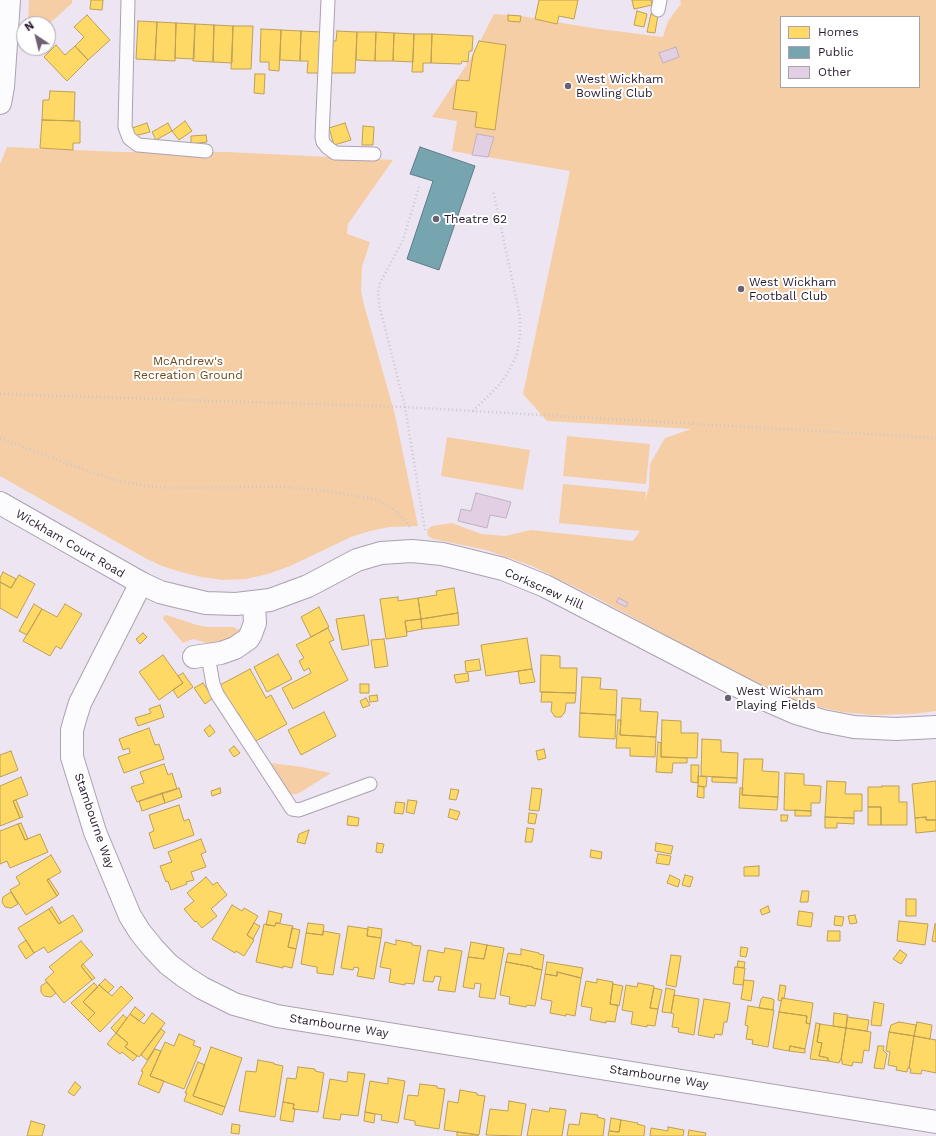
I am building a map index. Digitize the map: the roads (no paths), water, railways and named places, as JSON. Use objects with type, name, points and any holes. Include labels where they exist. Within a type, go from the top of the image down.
[{"type":"street","points":[[0,103],[3,87],[9,0]]},
{"type":"street","name":"Wickham Court Road","points":[[0,503],[141,583]]},
{"type":"street","name":"Corkscrew Hill","points":[[141,583],[160,592],[191,600],[222,604],[254,603],[270,600],[294,592],[357,560],[381,553],[397,551],[427,552],[453,556],[497,568],[545,586],[763,699],[796,714],[814,720],[854,727],[896,729],[936,727]]},
{"type":"street","name":"Stambourne Way","points":[[141,583],[89,684],[78,709],[72,730],[72,757],[95,832],[130,916],[140,932],[153,948],[168,964],[185,977],[202,988],[234,1004],[270,1014],[936,1122]]},
{"type":"street","points":[[201,657],[221,653],[235,648],[248,639],[255,623],[254,603]]},
{"type":"lane","points":[[128,0],[126,127],[129,138],[138,145],[206,150]]},
{"type":"lane","points":[[328,0],[323,142],[335,153],[374,154]]},
{"type":"lane","points":[[201,657],[217,694],[292,809],[299,810],[370,784]]},
{"type":"place","name":"West Wickham Bowling Club","points":[[568,86]]},
{"type":"place","name":"Theatre 62","points":[[436,219]]},
{"type":"place","name":"West Wickham Football Club","points":[[741,289]]},
{"type":"place","name":"West Wickham Playing Fields","points":[[728,698]]},
{"type":"park label","name":"McAndrew's Recreation Ground","points":[[188,368]]}]
